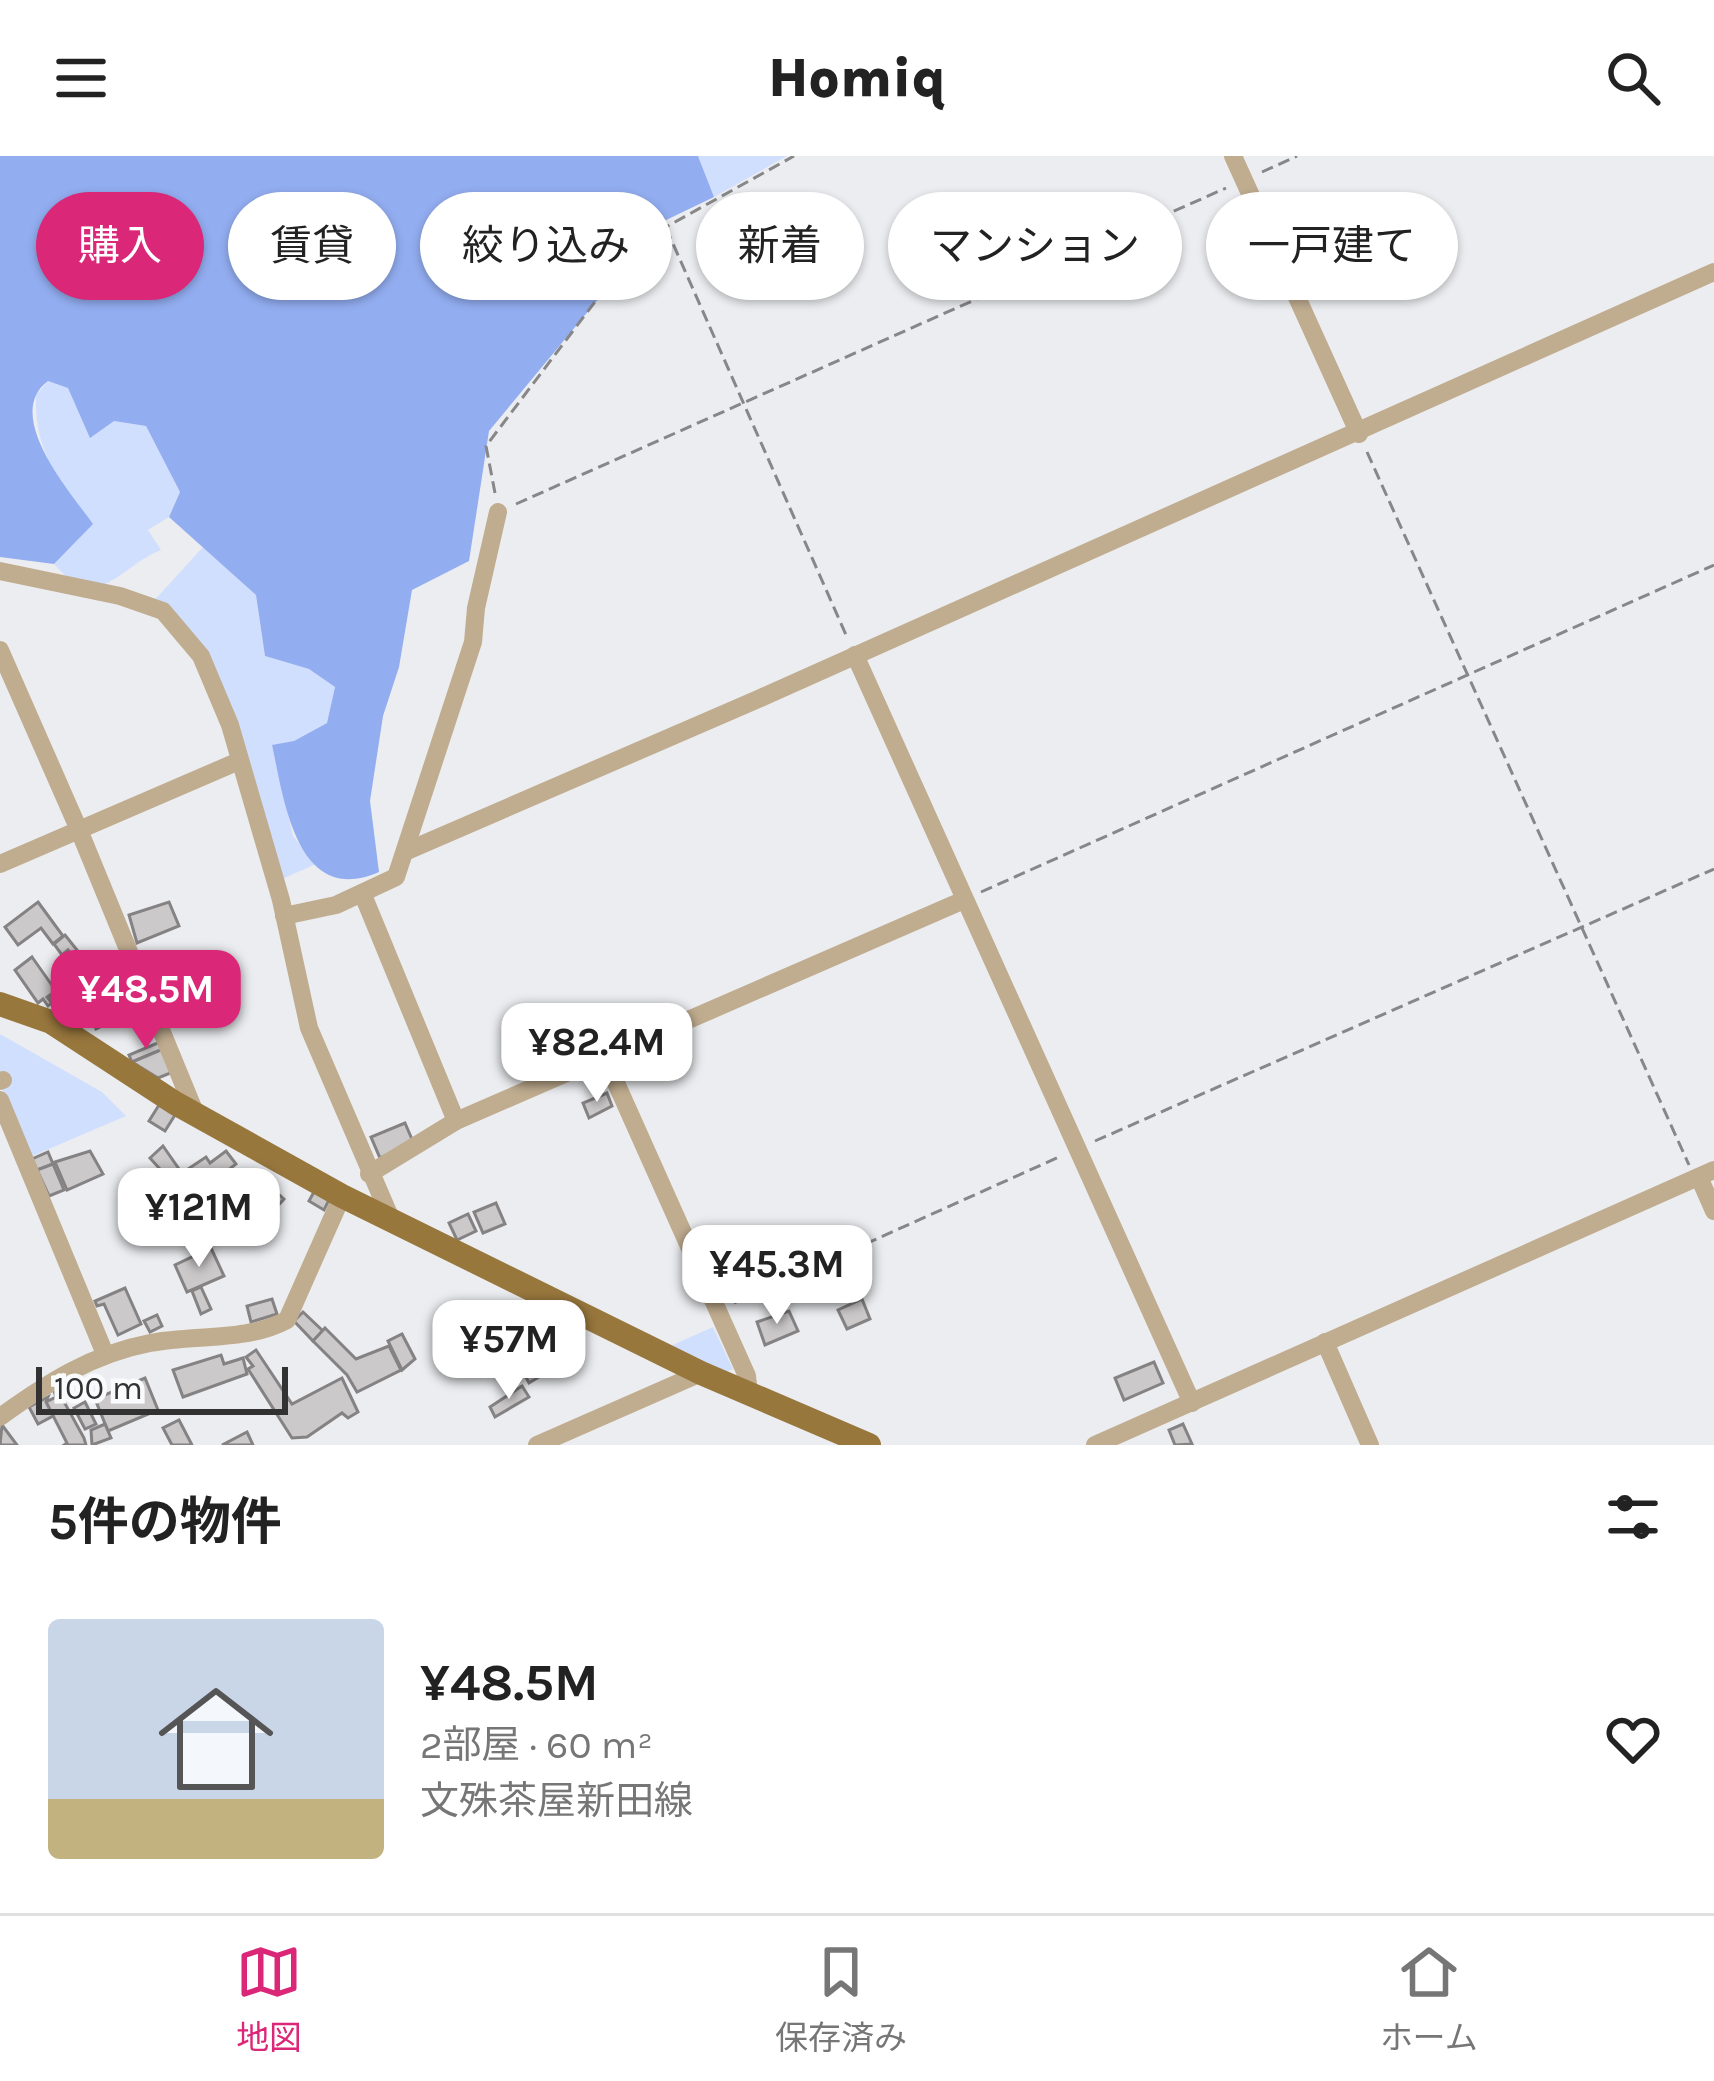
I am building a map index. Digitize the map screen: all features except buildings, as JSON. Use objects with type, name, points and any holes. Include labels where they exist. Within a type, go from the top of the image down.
[{"type":"main road","points":[[0,1004],[50,1022],[196,1115],[342,1196],[701,1373],[869,1445]]},
{"type":"street","points":[[1232,156],[1358,434]]},
{"type":"street","points":[[406,851],[1358,434],[1714,272]]},
{"type":"street","points":[[284,916],[336,905],[396,877],[473,642],[498,512]]},
{"type":"street","points":[[0,572],[120,596],[163,611],[201,656],[230,725],[284,916],[309,1028],[391,1219]]},
{"type":"street","points":[[0,650],[196,1115]]},
{"type":"street","points":[[855,655],[1192,1403]]},
{"type":"street","points":[[0,863],[239,761]]},
{"type":"street","points":[[363,895],[456,1121]]},
{"type":"street","points":[[369,1174],[456,1121],[964,900]]},
{"type":"street","points":[[604,1056],[747,1376],[749,1394]]},
{"type":"street","points":[[1,1087],[105,1354]]},
{"type":"street","points":[[1095,1445],[1706,1174],[1714,1211]]},
{"type":"street","points":[[0,1417],[50,1380],[105,1354],[153,1342],[224,1336],[287,1320],[342,1196]]},
{"type":"street","points":[[1325,1342],[1370,1445]]},
{"type":"street","points":[[537,1445],[701,1373]]},
{"type":"path","points":[[672,224],[794,156]]},
{"type":"path","points":[[597,300],[486,446],[498,512],[1297,156]]},
{"type":"path","points":[[672,240],[855,655]]},
{"type":"path","points":[[1358,434],[1690,1168],[1706,1174]]},
{"type":"path","points":[[964,900],[1714,565]]},
{"type":"path","points":[[717,1310],[1714,869]]},
{"type":"shaded area","points":[[0,156],[698,156],[712,192],[696,192],[696,206],[672,217],[672,192],[420,192],[420,300],[597,300],[489,431],[469,561],[412,590],[399,667],[383,716],[370,801],[379,872],[351,879],[329,875],[299,843],[272,745],[294,741],[327,723],[335,687],[309,669],[265,656],[256,595],[169,517],[180,492],[146,426],[114,421],[90,438],[68,388],[48,381],[36,396],[36,433],[57,474],[93,524],[54,564],[0,557]]},
{"type":"shaded area","points":[[698,156],[787,156],[723,192],[712,192]]},
{"type":"shaded area","points":[[48,381],[68,388],[114,421],[146,426],[180,492],[169,517],[148,530],[161,550],[108,583],[84,586],[54,564],[92,524],[59,479],[39,434],[36,395]]},
{"type":"shaded area","points":[[203,547],[256,595],[265,656],[309,669],[335,687],[327,723],[294,741],[272,746],[293,836],[316,864],[282,879],[211,665],[152,603]]},
{"type":"shaded area","points":[[0,1034],[102,1092],[126,1116],[30,1157],[0,1084]]},
{"type":"shaded area","points":[[713,1327],[733,1369],[721,1374],[666,1348]]}]
